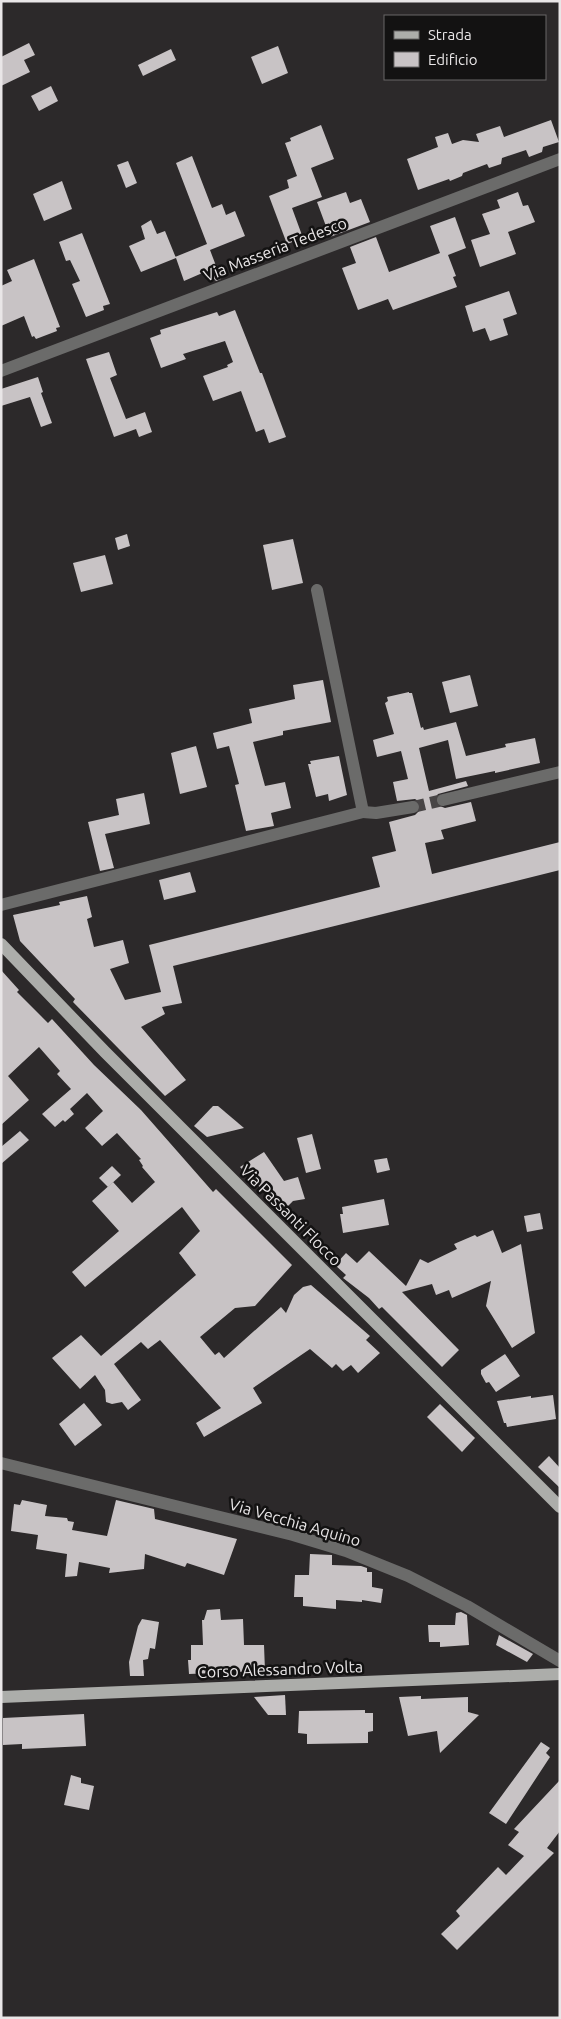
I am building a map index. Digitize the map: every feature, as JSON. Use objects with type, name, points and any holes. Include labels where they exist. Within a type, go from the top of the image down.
[{"type":"main road","name":"Via Passanti Flocco","points":[[1,944],[105,1052],[560,1507]]},
{"type":"main road","name":"Corso Alessandro Volta","points":[[1,1697],[560,1674]]},
{"type":"street","name":"Via Masseria Tedesco","points":[[1,371],[560,159]]},
{"type":"street","points":[[317,590],[362,812]]},
{"type":"street","points":[[443,800],[560,772]]},
{"type":"street","points":[[1,905],[362,812],[376,813],[412,807]]},
{"type":"street","name":"Via Vecchia Aquino","points":[[1,1463],[293,1535],[346,1551],[408,1576],[467,1606],[560,1661]]},
{"type":"building","points":[[29,43],[35,55],[24,60],[30,72],[1,86],[1,57]]},
{"type":"building","points":[[278,46],[288,73],[262,84],[251,57]]},
{"type":"building","points":[[171,49],[176,60],[143,76],[138,65]]},
{"type":"building","points":[[51,86],[58,101],[39,111],[31,96]]},
{"type":"building","points":[[551,120],[559,142],[543,147],[542,152],[529,157],[526,150],[502,158],[501,164],[489,168],[487,164],[463,173],[462,176],[450,181],[449,179],[418,190],[407,159],[438,147],[435,137],[448,133],[452,144],[463,140],[479,142],[476,134],[500,126],[504,137]]},
{"type":"building","points":[[321,125],[334,159],[311,168],[322,197],[292,208],[303,238],[287,244],[269,196],[289,188],[287,180],[297,176],[285,143],[291,141],[290,138]]},
{"type":"building","points":[[192,156],[212,208],[222,204],[226,215],[235,211],[245,236],[210,250],[221,279],[216,281],[207,271],[184,281],[176,258],[141,272],[129,246],[145,239],[141,226],[151,220],[157,234],[165,231],[176,257],[207,244],[176,163]]},
{"type":"building","points":[[128,161],[137,183],[126,188],[117,165]]},
{"type":"building","points":[[62,181],[72,209],[44,221],[33,194]]},
{"type":"building","points":[[346,192],[350,203],[361,199],[370,222],[330,237],[317,202]]},
{"type":"building","points":[[518,192],[523,206],[528,205],[535,222],[508,232],[516,254],[480,267],[471,240],[490,234],[482,214],[500,208],[497,200]]},
{"type":"building","points":[[455,217],[466,248],[448,255],[456,276],[453,277],[457,287],[393,310],[388,299],[358,310],[342,268],[356,263],[350,247],[376,237],[389,272],[440,253],[430,226]]},
{"type":"building","points":[[82,233],[110,304],[103,306],[104,310],[86,317],[72,284],[80,281],[70,260],[66,261],[59,242]]},
{"type":"building","points":[[34,259],[60,327],[56,328],[57,331],[36,339],[34,336],[32,337],[24,316],[1,326],[1,286],[12,281],[7,270]]},
{"type":"building","points":[[509,291],[517,314],[503,319],[508,335],[490,341],[485,328],[473,332],[465,306]]},
{"type":"building","points":[[235,310],[260,373],[262,373],[286,437],[269,443],[264,429],[256,432],[241,391],[213,401],[203,376],[228,367],[227,365],[233,362],[225,341],[183,354],[186,359],[161,368],[150,338],[161,334],[160,330],[217,312],[219,316]]},
{"type":"building","points":[[109,352],[117,375],[110,378],[126,419],[145,412],[152,432],[139,437],[136,429],[114,437],[86,359]]},
{"type":"building","points":[[38,377],[43,392],[41,393],[52,423],[41,427],[30,397],[1,406],[1,389]]},
{"type":"building","points":[[127,534],[130,546],[118,550],[115,538]]},
{"type":"building","points":[[293,539],[303,583],[272,590],[263,545]]},
{"type":"building","points":[[105,555],[113,584],[81,592],[73,563]]},
{"type":"building","points":[[470,675],[478,706],[450,713],[442,682]]},
{"type":"building","points":[[323,680],[331,722],[283,731],[283,735],[253,742],[265,786],[285,782],[291,808],[271,813],[274,826],[246,831],[235,785],[239,784],[229,746],[217,749],[213,733],[252,723],[249,709],[295,699],[293,685]]},
{"type":"building","points":[[412,693],[421,728],[423,727],[424,730],[456,722],[466,756],[506,747],[505,744],[535,738],[540,763],[456,779],[448,740],[419,748],[429,791],[466,781],[468,786],[438,794],[435,798],[437,805],[445,808],[471,802],[476,821],[441,830],[444,839],[425,843],[432,874],[560,842],[560,870],[173,966],[182,1003],[162,1007],[165,1014],[141,1027],[186,1080],[165,1096],[73,1002],[75,999],[20,941],[13,915],[60,905],[59,902],[87,896],[92,917],[87,919],[94,947],[123,940],[129,963],[110,969],[125,1000],[161,992],[149,945],[380,887],[372,857],[396,851],[389,822],[415,815],[421,809],[420,802],[415,799],[397,801],[393,782],[408,779],[401,751],[377,757],[373,740],[394,734],[385,703],[388,701],[387,697]]},
{"type":"building","points":[[196,746],[207,787],[180,794],[171,753]]},
{"type":"building","points":[[339,756],[347,795],[329,801],[328,794],[316,797],[308,764],[311,764],[310,761]]},
{"type":"building","points":[[144,793],[150,824],[105,834],[114,868],[100,871],[88,822],[119,815],[116,799]]},
{"type":"building","points":[[190,872],[196,892],[164,900],[159,880]]},
{"type":"building","points":[[1,970],[19,990],[17,992],[48,1023],[52,1019],[94,1065],[141,1110],[213,1192],[216,1189],[292,1265],[255,1306],[235,1308],[200,1337],[215,1355],[219,1352],[224,1358],[281,1307],[286,1313],[294,1295],[303,1287],[311,1285],[370,1336],[366,1340],[380,1353],[358,1373],[351,1365],[343,1371],[336,1364],[332,1368],[310,1349],[253,1388],[262,1403],[204,1437],[196,1423],[221,1408],[160,1340],[148,1349],[141,1342],[114,1364],[141,1400],[128,1410],[122,1402],[112,1404],[106,1402],[105,1390],[95,1375],[80,1389],[52,1358],[81,1335],[101,1356],[132,1330],[196,1275],[179,1253],[200,1231],[182,1207],[85,1287],[72,1272],[119,1231],[92,1201],[113,1182],[132,1203],[155,1182],[142,1167],[139,1160],[141,1159],[117,1133],[102,1146],[85,1128],[103,1111],[87,1093],[70,1109],[74,1114],[65,1122],[63,1120],[55,1127],[42,1114],[71,1089],[57,1074],[60,1071],[39,1047],[8,1076],[29,1100],[1,1125]]},
{"type":"building","points":[[213,1106],[218,1106],[244,1128],[207,1137],[194,1126]]},
{"type":"building","points":[[20,1131],[29,1140],[1,1164],[1,1147]]},
{"type":"building","points":[[312,1134],[321,1169],[306,1173],[297,1138]]},
{"type":"building","points":[[264,1152],[284,1181],[298,1177],[305,1199],[293,1201],[283,1211],[240,1167]]},
{"type":"building","points":[[387,1158],[390,1170],[377,1173],[374,1160]]},
{"type":"building","points":[[112,1166],[121,1175],[108,1187],[99,1178]]},
{"type":"building","points":[[384,1199],[389,1225],[343,1233],[340,1214],[343,1214],[342,1207]]},
{"type":"building","points":[[540,1213],[543,1229],[527,1232],[524,1216]]},
{"type":"building","points":[[493,1230],[502,1253],[521,1244],[535,1333],[512,1348],[486,1306],[491,1281],[452,1298],[449,1290],[436,1295],[432,1284],[402,1292],[459,1350],[442,1367],[382,1307],[379,1309],[369,1298],[343,1278],[346,1275],[335,1265],[346,1253],[357,1263],[369,1251],[406,1286],[420,1259],[428,1263],[457,1249],[454,1244]]},
{"type":"building","points":[[505,1354],[520,1376],[496,1392],[489,1382],[486,1383],[481,1370]]},
{"type":"building","points":[[553,1395],[556,1419],[507,1427],[506,1423],[504,1423],[497,1401]]},
{"type":"building","points":[[84,1403],[102,1425],[75,1446],[59,1424]]},
{"type":"building","points":[[440,1404],[475,1438],[462,1452],[427,1417]]},
{"type":"building","points":[[549,1456],[560,1468],[560,1488],[538,1467]]},
{"type":"building","points":[[22,1500],[47,1505],[45,1516],[67,1518],[68,1521],[74,1522],[72,1530],[107,1536],[116,1500],[154,1509],[155,1519],[237,1539],[224,1575],[187,1563],[185,1567],[145,1554],[144,1569],[109,1573],[110,1568],[79,1562],[77,1576],[65,1577],[67,1554],[36,1549],[38,1535],[11,1531],[14,1504],[20,1505]]},
{"type":"building","points":[[310,1554],[332,1555],[332,1565],[367,1568],[367,1572],[372,1572],[372,1587],[383,1589],[381,1603],[362,1600],[362,1602],[336,1600],[336,1609],[303,1606],[303,1597],[294,1597],[295,1575],[309,1575]]},
{"type":"building","points":[[220,1609],[221,1620],[243,1619],[244,1645],[264,1645],[265,1671],[189,1674],[188,1660],[191,1660],[191,1645],[203,1645],[202,1620],[204,1620],[207,1610]]},
{"type":"building","points":[[461,1612],[467,1615],[469,1645],[440,1647],[440,1642],[429,1642],[428,1625],[455,1625],[456,1613]]},
{"type":"building","points":[[142,1619],[159,1622],[155,1649],[150,1648],[148,1659],[143,1660],[144,1676],[130,1676],[129,1662],[138,1626]]},
{"type":"building","points":[[499,1635],[533,1654],[527,1662],[496,1645]]},
{"type":"building","points":[[285,1695],[286,1715],[268,1715],[254,1697]]},
{"type":"building","points":[[421,1696],[421,1699],[468,1697],[468,1712],[479,1715],[440,1753],[437,1731],[408,1736],[399,1697]]},
{"type":"building","points":[[365,1710],[365,1713],[373,1713],[373,1731],[368,1732],[368,1743],[307,1744],[307,1734],[298,1733],[299,1711]]},
{"type":"building","points":[[84,1714],[86,1746],[22,1749],[22,1744],[3,1745],[3,1718]]},
{"type":"building","points":[[541,1742],[550,1748],[546,1753],[550,1757],[506,1824],[489,1813]]},
{"type":"building","points":[[71,1775],[81,1778],[81,1783],[94,1786],[89,1810],[64,1805]]},
{"type":"building","points":[[560,1780],[560,1831],[547,1848],[554,1853],[457,1950],[441,1934],[460,1916],[456,1911],[498,1867],[506,1875],[524,1856],[508,1845],[519,1832],[514,1829]]},
{"type":"tunnel","points":[[413,807],[443,800]]}]
